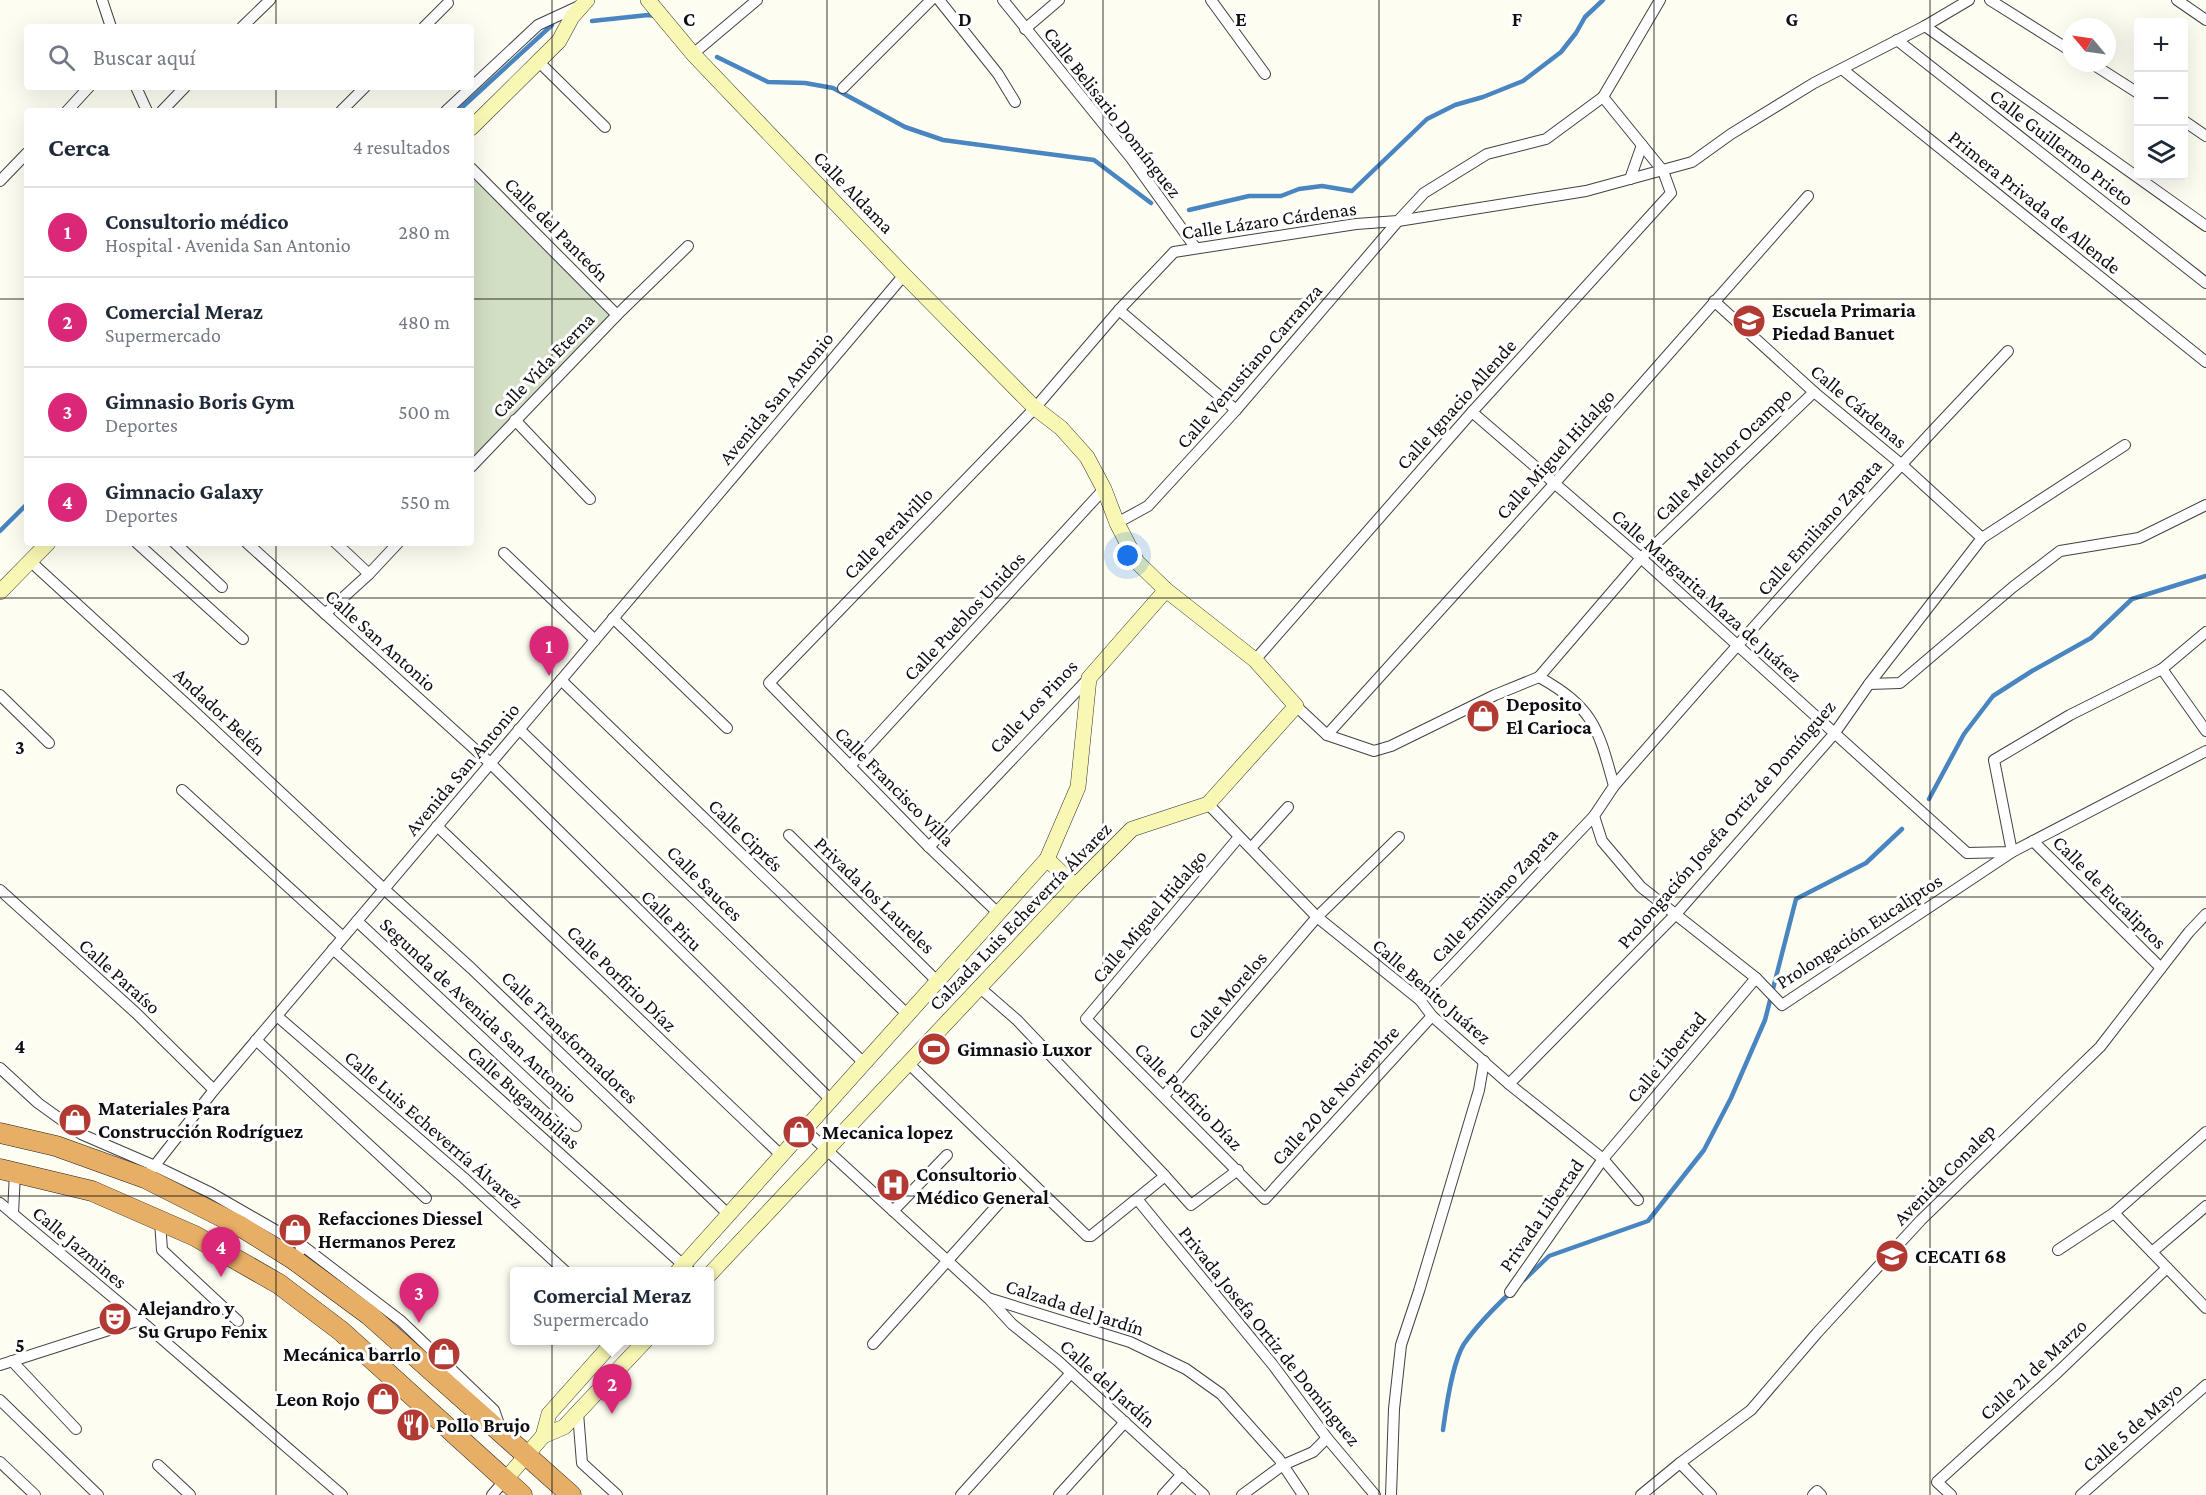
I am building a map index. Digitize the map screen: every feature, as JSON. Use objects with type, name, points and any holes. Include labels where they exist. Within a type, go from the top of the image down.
[{"type":"highway","points":[[0,1133],[150,1172],[240,1226],[298,1253],[571,1495]]},
{"type":"highway","points":[[7,1170],[92,1191],[195,1236],[279,1284],[341,1331],[522,1495]]},
{"type":"street","points":[[102,0],[110,24]]},
{"type":"street","points":[[245,24],[270,0]]},
{"type":"street","name":"Calle Aldama","points":[[648,0],[693,54],[904,275],[1035,408],[1061,428],[1087,457],[1137,562],[1166,590],[1256,660],[1296,706]]},
{"type":"street","points":[[693,54],[757,0]]},
{"type":"street","points":[[843,88],[931,0]]},
{"type":"street","points":[[939,0],[998,74],[1015,102]]},
{"type":"street","name":"Calle Belisario Domínguez","points":[[1003,0],[1131,158],[1195,247]]},
{"type":"street","points":[[1025,29],[1059,0]]},
{"type":"street","points":[[1211,0],[1265,74]]},
{"type":"street","points":[[1660,0],[1603,97],[1663,171]]},
{"type":"street","points":[[1398,221],[1586,191],[1692,162],[1731,134],[1814,83],[1925,26],[1969,0]]},
{"type":"street","points":[[1990,0],[2062,45]]},
{"type":"street","points":[[2176,0],[2206,20]]},
{"type":"street","points":[[427,24],[448,3]]},
{"type":"street","points":[[474,125],[558,41],[583,3]]},
{"type":"street","points":[[474,85],[538,25],[583,3]]},
{"type":"street","points":[[1925,26],[2206,226]]},
{"type":"street","name":"Calle Guillermo Prieto","points":[[1897,40],[2206,283]]},
{"type":"street","points":[[538,62],[604,127]]},
{"type":"street","name":"Primera Privada de Allende","points":[[1842,69],[2206,362]]},
{"type":"street","points":[[2105,72],[2134,90]]},
{"type":"street","points":[[70,108],[86,90]]},
{"type":"street","points":[[137,90],[146,108]]},
{"type":"street","points":[[165,108],[182,90]]},
{"type":"street","points":[[344,108],[362,90]]},
{"type":"street","points":[[449,108],[468,90]]},
{"type":"street","name":"Calle Venustiano Carranza","points":[[1117,523],[1149,506],[1424,194],[1487,154],[1546,139],[1603,97]]},
{"type":"street","points":[[2188,124],[2206,135]]},
{"type":"street","points":[[1630,179],[1642,145]]},
{"type":"street","points":[[0,181],[24,156]]},
{"type":"street","name":"Calle del Panteón","points":[[474,171],[617,315]]},
{"type":"street","name":"Calle Ignacio Allende","points":[[1256,660],[1472,412],[1671,193],[1663,171]]},
{"type":"street","name":"Calle Miguel Hidalgo","points":[[1326,735],[1554,484],[1808,196]]},
{"type":"street","name":"Calle Lázaro Cárdenas","points":[[1035,408],[1119,310],[1174,252],[1356,224],[1398,221]]},
{"type":"street","name":"Calle Vida Eterna","points":[[474,464],[617,315],[688,246]]},
{"type":"street","name":"Avenida San Antonio","points":[[150,1172],[256,1040],[904,275]]},
{"type":"street","name":"Calle Cárdenas","points":[[1714,301],[1814,392],[1901,464],[1982,538]]},
{"type":"street","points":[[1119,310],[1236,410]]},
{"type":"street","name":"Calle Emiliano Zapata","points":[[1420,1000],[1594,816],[1614,786],[1736,644],[2008,351]]},
{"type":"street","name":"Calle Melchor Ocampo","points":[[1539,677],[1641,558],[1814,392]]},
{"type":"street","name":"Calle Peralvillo","points":[[769,683],[1035,408]]},
{"type":"street","name":"Calle Margarita Maza de Juárez","points":[[1472,412],[1641,558],[1915,807]]},
{"type":"street","points":[[515,420],[590,499]]},
{"type":"street","name":"Prolongación Josefa Ortiz de Domínguez","points":[[1509,1084],[1676,914],[1834,734],[1869,684],[1982,538],[2125,445]]},
{"type":"street","name":"Calle Pueblos Unidos","points":[[850,766],[1104,489]]},
{"type":"street","points":[[1869,684],[1900,683],[2013,587],[2060,551],[2139,538],[2206,505]]},
{"type":"street","points":[[0,592],[45,546]]},
{"type":"street","points":[[140,546],[243,639]]},
{"type":"street","points":[[178,546],[222,587]]},
{"type":"street","name":"Calle San Antonio","points":[[250,546],[490,763]]},
{"type":"street","points":[[339,546],[369,574]]},
{"type":"street","points":[[325,614],[369,574],[395,546]]},
{"type":"street","points":[[504,553],[595,640]]},
{"type":"street","name":"Andador Belén","points":[[30,561],[384,889]]},
{"type":"street","name":"Calle Los Pinos","points":[[929,847],[1089,678],[1166,590]]},
{"type":"street","points":[[613,618],[727,728]]},
{"type":"street","points":[[2013,852],[1994,760],[2070,714],[2162,669],[2206,632]]},
{"type":"street","points":[[2162,669],[2206,731]]},
{"type":"street","points":[[1208,804],[1296,706],[1326,735],[1374,751],[1391,746],[1495,695],[1539,677],[1557,687],[1590,717],[1602,741],[1614,786]]},
{"type":"street","name":"Calzada Luis Echeverría Álvarez","points":[[686,1267],[728,1214],[1047,859],[1078,787],[1089,678]]},
{"type":"street","name":"Calle Ciprés","points":[[561,680],[907,1014]]},
{"type":"street","name":"Calle Francisco Villa","points":[[769,683],[929,847],[998,913]]},
{"type":"street","points":[[0,695],[49,743]]},
{"type":"street","name":"Calle Sauces","points":[[519,729],[864,1063]]},
{"type":"street","name":"Prolongación Eucaliptos","points":[[1594,816],[1602,841],[1641,887],[1756,978],[1782,1005],[2013,852],[2206,751]]},
{"type":"street","name":"Calle Piru","points":[[490,763],[831,1100]]},
{"type":"street","points":[[182,790],[343,937]]},
{"type":"street","name":"Calzada Luis Echeverría Álvarez","points":[[714,1270],[979,987],[1132,829],[1208,804]]},
{"type":"street","name":"Calle Benito Juárez","points":[[1208,804],[1317,918],[1420,1000],[1432,1016],[1509,1084],[1603,1159],[1638,1200]]},
{"type":"street","points":[[1251,848],[1288,807]]},
{"type":"street","name":"Prolongación Eucaliptos","points":[[1915,807],[1967,853],[2013,852]]},
{"type":"street","name":"Calle Porfirio Díaz","points":[[437,826],[782,1155]]},
{"type":"street","name":"Privada los Laureles","points":[[789,835],[937,981]]},
{"type":"street","name":"Calle Miguel Hidalgo","points":[[1086,1018],[1239,837]]},
{"type":"street","name":"Calle Morelos","points":[[1164,1096],[1317,918],[1399,837]]},
{"type":"street","name":"Calle de Eucaliptos","points":[[2033,841],[2161,968]]},
{"type":"street","points":[[1047,859],[1075,886]]},
{"type":"street","name":"Calle Transformadores","points":[[384,889],[471,968],[728,1214]]},
{"type":"street","name":"Calle Paraíso","points":[[0,890],[136,1013],[214,1090]]},
{"type":"street","name":"Avenida Conalep","points":[[1641,1495],[1680,1462],[1751,1410],[1817,1333],[1921,1220],[2100,1047],[2189,932],[2206,914]]},
{"type":"street","name":"Segunda de Avenida San Antonio","points":[[357,921],[576,1126]]},
{"type":"street","name":"Calle Bugambilias","points":[[333,949],[682,1267]]},
{"type":"street","name":"Calle Libertad","points":[[1603,1159],[1756,978]]},
{"type":"street","points":[[979,987],[1017,1020],[1191,1206],[1238,1170]]},
{"type":"street","name":"Calle Luis Echeverría Álvarez","points":[[277,1016],[464,1178],[561,1267]]},
{"type":"street","name":"Calle 20 de Noviembre","points":[[1265,1199],[1432,1016]]},
{"type":"street","name":"Calle Porfirio Díaz","points":[[1086,1018],[1265,1199]]},
{"type":"street","points":[[256,1040],[426,1198]]},
{"type":"street","points":[[1391,1495],[1394,1408],[1401,1345],[1479,1090],[1484,1061]]},
{"type":"street","points":[[908,1063],[1087,1236],[1091,1236],[1165,1176]]},
{"type":"street","points":[[0,1068],[38,1103],[81,1134],[150,1172]]},
{"type":"street","name":"Calzada del Jardín","points":[[804,1130],[988,1298],[1130,1342],[1186,1369],[1221,1394],[1283,1465],[1303,1495]]},
{"type":"street","points":[[2058,1250],[2115,1213],[2206,1132]]},
{"type":"street","points":[[893,1211],[947,1155]]},
{"type":"street","name":"Privada Libertad","points":[[1509,1292],[1603,1159]]},
{"type":"street","name":"Calle Jazmines","points":[[7,1170],[13,1214]]},
{"type":"street","name":"Privada Josefa Ortiz de Domínguez","points":[[1137,1199],[1273,1365],[1327,1438],[1375,1495]]},
{"type":"street","points":[[873,1344],[1001,1200]]},
{"type":"street","name":"Calle Jazmines","points":[[0,1203],[140,1320],[342,1495]]},
{"type":"street","points":[[2152,1252],[2206,1206]]},
{"type":"street","points":[[2115,1213],[2206,1308]]},
{"type":"street","points":[[160,1221],[162,1250],[238,1321]]},
{"type":"street","name":"Calle 21 de Marzo","points":[[1951,1495],[1937,1482],[2167,1268]]},
{"type":"street","name":"Calle del Jardín","points":[[988,1298],[1012,1324],[1071,1373],[1204,1495]]},
{"type":"street","points":[[0,1365],[140,1320]]},
{"type":"street","points":[[492,1495],[543,1436],[549,1414],[611,1345]]},
{"type":"street","points":[[543,1436],[564,1428],[642,1345]]},
{"type":"street","points":[[12,1361],[76,1429]]},
{"type":"street","points":[[961,1495],[1071,1373]]},
{"type":"street","name":"Calle 5 de Mayo","points":[[2081,1495],[2206,1385]]},
{"type":"street","points":[[0,1400],[98,1495]]},
{"type":"street","points":[[578,1413],[582,1463],[617,1495]]},
{"type":"street","points":[[1059,1495],[1125,1422]]},
{"type":"street","points":[[1242,1495],[1283,1465],[1313,1452],[1327,1438]]},
{"type":"street","points":[[0,1462],[35,1495]]},
{"type":"street","points":[[1680,1462],[1711,1495]]},
{"type":"street","points":[[158,1465],[189,1495]]},
{"type":"street","points":[[1163,1495],[1182,1474]]},
{"type":"street","points":[[1813,1495],[1817,1491],[1821,1495]]},
{"type":"green space","points":[[474,171],[617,315],[474,464]]},
{"type":"waterway","points":[[1189,210],[1249,196],[1281,196],[1299,189],[1322,186],[1352,191],[1427,119],[1455,105],[1523,81],[1561,52],[1585,17],[1603,0]]},
{"type":"waterway","points":[[592,21],[656,16]]},
{"type":"waterway","points":[[461,108],[552,25]]},
{"type":"waterway","points":[[717,57],[768,82],[805,83],[833,88],[905,127],[943,140],[1094,160],[1151,203]]},
{"type":"waterway","points":[[0,531],[24,507]]},
{"type":"waterway","points":[[1929,799],[1964,734],[1993,696],[2091,638],[2132,599],[2206,576]]},
{"type":"waterway","points":[[1524,1280],[1549,1256],[1648,1221],[1704,1150],[1731,1098],[1765,1020],[1796,899],[1866,863],[1902,829]]},
{"type":"waterway","points":[[1443,1430],[1450,1386],[1460,1352],[1480,1323],[1511,1292]]},
{"type":"place","name":"Escuela Primaria Piedad Banuet","points":[[1749,321]]},
{"type":"place","name":"Consultorio médico","points":[[549,676]]},
{"type":"place","name":"Deposito El Carioca","points":[[1483,716]]},
{"type":"place","name":"Gimnasio Luxor","points":[[934,1049]]},
{"type":"place","name":"Materiales Para Construcción Rodríguez","points":[[75,1120]]},
{"type":"place","name":"Mecanica lopez","points":[[799,1132]]},
{"type":"place","name":"Consultorio Médico General","points":[[893,1185]]},
{"type":"place","name":"Refacciones Diessel Hermanos Perez","points":[[295,1230]]},
{"type":"place","name":"CECATI 68","points":[[1892,1256]]},
{"type":"place","name":"Gimnacio Galaxy","points":[[221,1277]]},
{"type":"place","name":"Alejandro y Su Grupo Fenix","points":[[115,1319]]},
{"type":"place","name":"Gimnasio Boris Gym","points":[[419,1323]]},
{"type":"place","name":"Mecánica barrlo","points":[[444,1354]]},
{"type":"place","name":"Leon Rojo","points":[[383,1399]]},
{"type":"place","name":"Comercial Meraz","points":[[612,1414]]},
{"type":"place","name":"Pollo Brujo","points":[[413,1425]]}]
